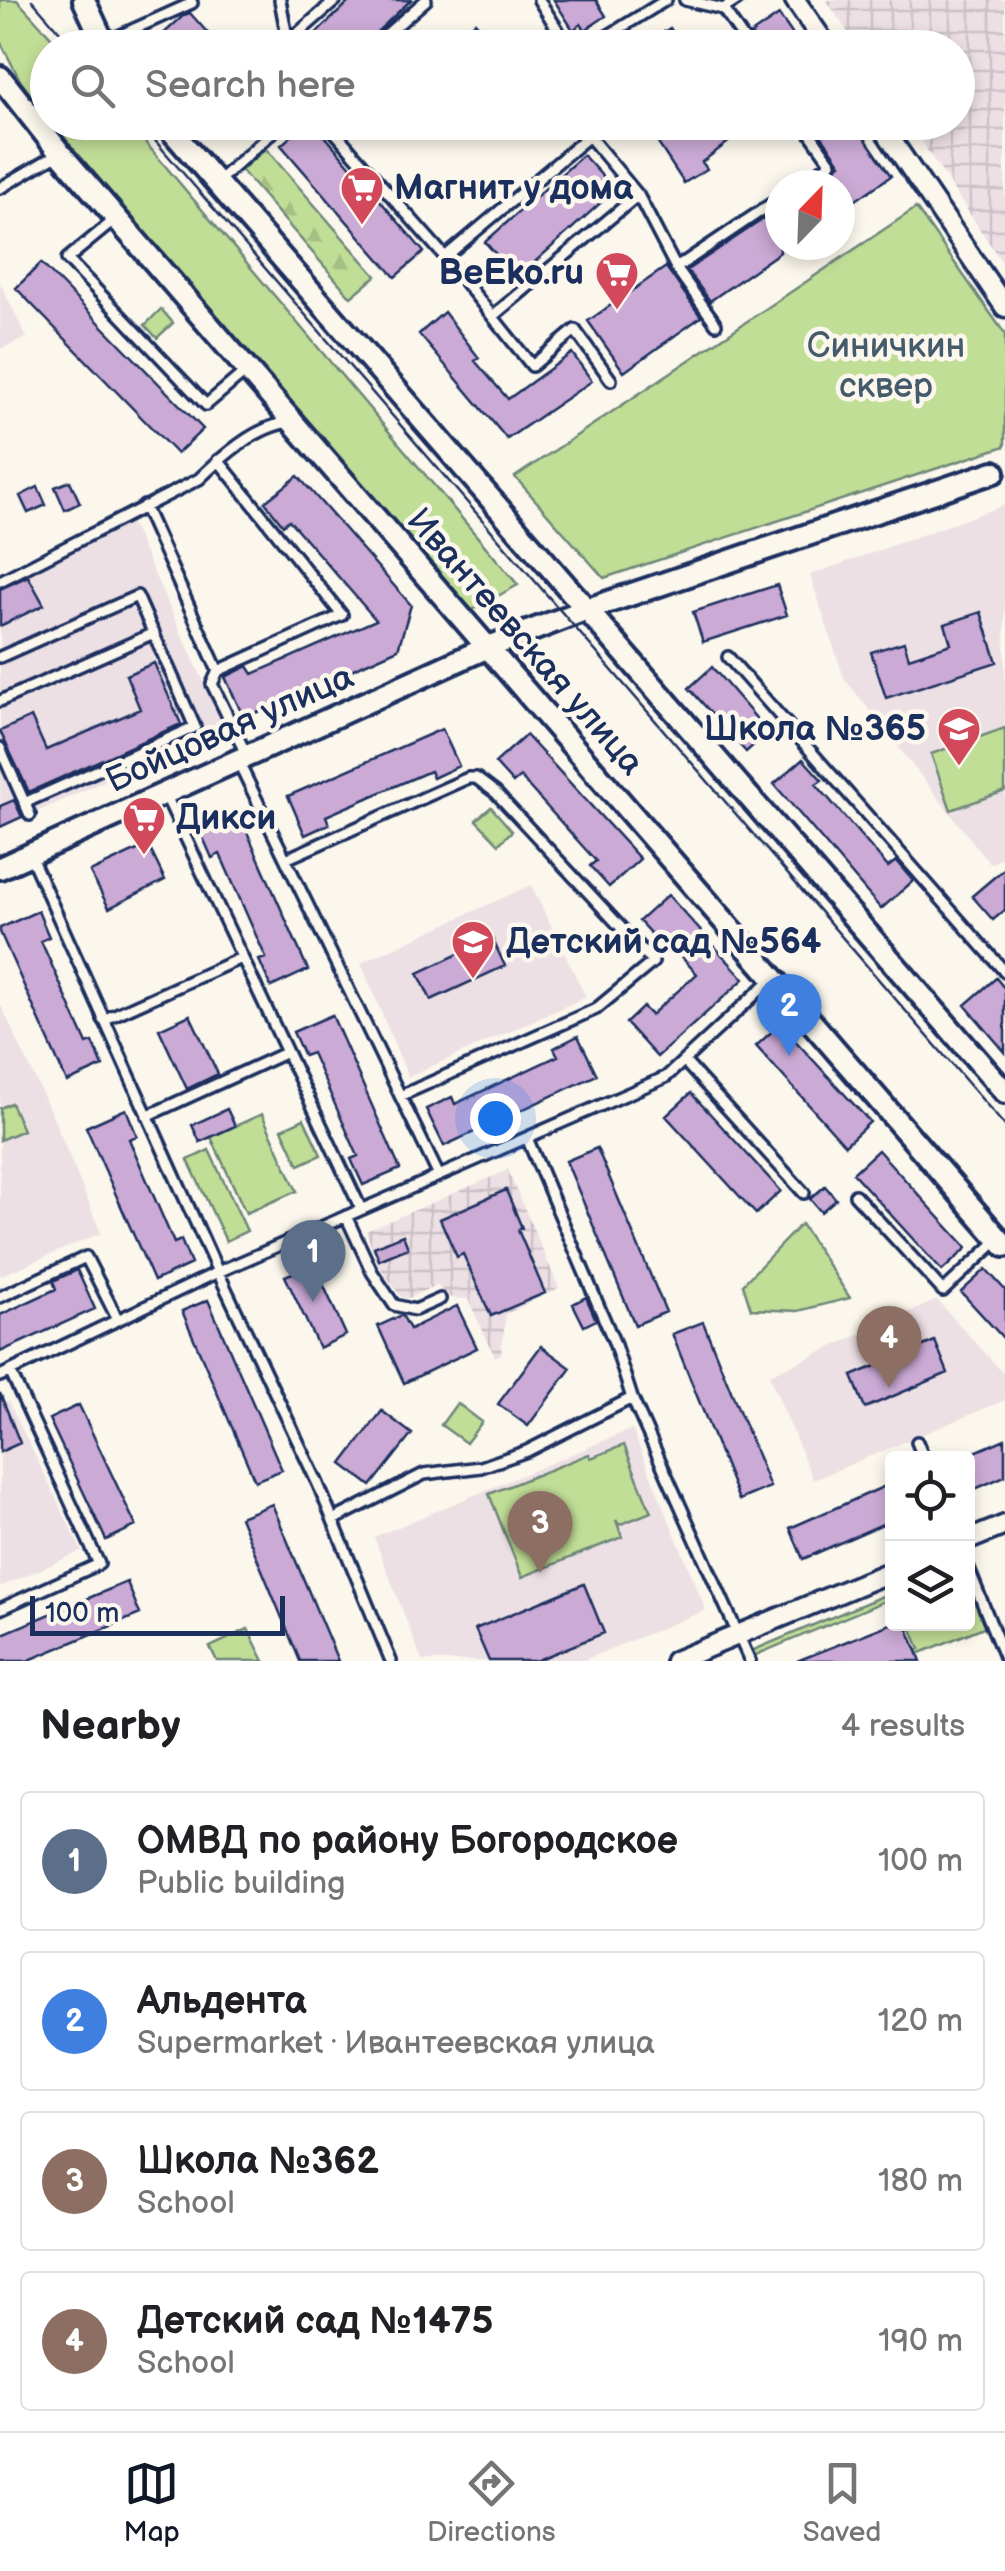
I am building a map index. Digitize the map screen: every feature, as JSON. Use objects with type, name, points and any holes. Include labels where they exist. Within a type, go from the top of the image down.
[{"type":"street","points":[[84,0],[98,30]]},
{"type":"street","points":[[795,0],[816,30]]},
{"type":"street","name":"Ивантеевская улица","points":[[0,76],[30,114]]},
{"type":"street","name":"Ивантеевская улица","points":[[50,140],[1002,1242]]},
{"type":"street","name":"Ивантеевская улица","points":[[179,140],[1005,1092]]},
{"type":"street","points":[[891,140],[1005,307]]},
{"type":"street","name":"Бойцовая улица","points":[[0,868],[486,648],[585,610],[999,472]]},
{"type":"street","points":[[975,1537],[1005,1525]]},
{"type":"street","points":[[675,1661],[885,1574]]},
{"type":"lane","points":[[137,30],[192,4],[190,0]]},
{"type":"lane","points":[[280,0],[287,30]]},
{"type":"lane","points":[[305,30],[336,0]]},
{"type":"lane","points":[[392,30],[426,0]]},
{"type":"lane","points":[[538,0],[557,30]]},
{"type":"lane","points":[[617,30],[666,0]]},
{"type":"lane","points":[[684,0],[723,9],[738,30]]},
{"type":"lane","points":[[723,9],[736,0]]},
{"type":"lane","points":[[216,183],[264,140]]},
{"type":"lane","points":[[342,140],[445,256],[532,366],[575,330],[611,380]]},
{"type":"lane","points":[[445,256],[585,140]]},
{"type":"lane","points":[[593,140],[638,196],[676,268],[716,324]]},
{"type":"lane","points":[[814,140],[831,164],[822,170]]},
{"type":"lane","points":[[0,188],[60,153]]},
{"type":"lane","points":[[494,315],[638,196]]},
{"type":"lane","points":[[676,268],[765,208]]},
{"type":"lane","points":[[118,218],[68,259],[206,406],[248,369]]},
{"type":"lane","points":[[0,581],[198,479],[218,460],[272,424],[292,421]]},
{"type":"lane","points":[[218,460],[342,615],[218,671],[212,684],[286,859],[438,1176]]},
{"type":"lane","points":[[144,506],[218,671]]},
{"type":"lane","points":[[0,657],[137,596],[195,727],[24,803]]},
{"type":"lane","points":[[0,701],[154,634]]},
{"type":"lane","points":[[728,657],[1005,972]]},
{"type":"lane","points":[[0,748],[30,815]]},
{"type":"lane","points":[[286,859],[468,778],[476,778],[496,792],[653,962],[596,1009],[400,1096]]},
{"type":"lane","points":[[164,793],[361,1209]]},
{"type":"lane","points":[[30,854],[332,1520],[391,1661]]},
{"type":"lane","points":[[103,1020],[241,958]]},
{"type":"lane","points":[[0,1609],[99,1564],[5,1374],[218,1272],[666,1077],[774,978]]},
{"type":"lane","points":[[147,1116],[286,1052]]},
{"type":"lane","points":[[684,1061],[804,1193]]},
{"type":"lane","points":[[527,1138],[614,1342],[632,1398],[750,1661]]},
{"type":"lane","points":[[855,1195],[943,1291],[1002,1242]]},
{"type":"lane","points":[[346,1216],[372,1272],[394,1304],[416,1310],[440,1299]]},
{"type":"lane","points":[[0,1296],[86,1257],[118,1320]]},
{"type":"lane","points":[[332,1520],[424,1474],[481,1467],[527,1451],[632,1398]]},
{"type":"lane","points":[[918,1442],[921,1451]]},
{"type":"lane","points":[[975,1584],[1005,1659]]},
{"type":"shaded area","points":[[826,0],[1005,0],[1005,267],[920,140],[975,140],[975,30],[846,30]]},
{"type":"shaded area","points":[[0,283],[27,338],[0,349]]},
{"type":"shaded area","name":"Школа №365","points":[[1005,505],[1005,856],[990,864],[844,678],[810,575]]},
{"type":"shaded area","points":[[130,521],[224,726],[0,829],[0,588]]},
{"type":"shaded area","name":"Детский сад №564","points":[[531,885],[586,997],[408,1077],[361,963]]},
{"type":"shaded area","points":[[0,1003],[101,1233],[0,1276]]},
{"type":"shaded area","points":[[508,1170],[559,1288],[506,1314],[501,1354],[495,1357],[468,1299],[451,1298],[436,1285],[409,1298],[401,1297],[377,1263],[366,1231]]},
{"type":"shaded area","points":[[937,1300],[1005,1375],[1005,1400],[813,1480],[769,1375]]},
{"type":"shaded area","points":[[8,1401],[82,1551],[0,1587],[0,1405]]},
{"type":"shaded area","points":[[632,1429],[706,1610],[581,1661],[422,1661],[374,1537]]},
{"type":"green space","points":[[0,0],[17,0],[44,30],[30,30],[30,94],[20,80],[0,41]]},
{"type":"green space","points":[[65,140],[143,140],[518,585],[472,610]]},
{"type":"green space","points":[[266,149],[376,276],[351,297],[241,170]]},
{"type":"green space","name":"Синичкин сквер","points":[[916,208],[1005,334],[1005,446],[604,578],[515,477],[838,260],[855,260],[855,249]]},
{"type":"green space","points":[[161,309],[173,323],[157,338],[145,325]]},
{"type":"green space","points":[[1005,728],[1005,791],[951,810],[931,754]]},
{"type":"green space","points":[[491,807],[512,831],[499,844],[476,820]]},
{"type":"green space","points":[[11,1103],[23,1130],[0,1140],[0,1108]]},
{"type":"green space","points":[[262,1114],[297,1191],[246,1213],[211,1137]]},
{"type":"green space","points":[[304,1119],[321,1155],[299,1165],[282,1129]]},
{"type":"green space","points":[[209,1150],[247,1231],[226,1241],[188,1160]]},
{"type":"green space","points":[[801,1224],[850,1298],[798,1311],[751,1309],[743,1284]]},
{"type":"green space","points":[[457,1403],[482,1422],[466,1443],[441,1425]]},
{"type":"green space","points":[[624,1445],[651,1512],[619,1525],[616,1520],[622,1537],[522,1577],[489,1494],[589,1454],[591,1458]]},
{"type":"green space","points":[[885,1595],[885,1601],[751,1657],[749,1652]]},
{"type":"green space","points":[[975,1598],[986,1626],[975,1631]]},
{"type":"green space","points":[[248,1629],[264,1661],[217,1661],[210,1647]]},
{"type":"green space","points":[[913,1631],[974,1631],[901,1661],[891,1661],[920,1649]]},
{"type":"building","points":[[351,0],[411,0],[379,30],[320,30]]},
{"type":"building","points":[[554,0],[596,0],[606,16],[585,30],[581,24],[573,30]]},
{"type":"building","points":[[190,13],[205,30],[168,30]]},
{"type":"building","points":[[779,15],[789,30],[757,30]]},
{"type":"building","points":[[475,22],[482,30],[466,30]]},
{"type":"building","points":[[287,140],[328,140],[424,252],[395,277],[281,145]]},
{"type":"building","points":[[656,140],[731,140],[702,162],[707,169],[684,183]]},
{"type":"building","points":[[824,140],[866,140],[891,176],[855,201],[855,170],[833,170],[841,164]]},
{"type":"building","points":[[583,155],[615,190],[517,278],[485,242]]},
{"type":"building","points":[[765,218],[765,260],[769,260],[710,301],[687,270]]},
{"type":"building","points":[[41,263],[203,429],[177,454],[16,288]]},
{"type":"building","points":[[666,267],[701,317],[624,372],[588,321]]},
{"type":"building","points":[[444,312],[479,358],[475,361],[508,399],[572,353],[592,381],[507,439],[419,334]]},
{"type":"building","points":[[298,476],[411,605],[398,649],[244,718],[225,677],[248,666],[253,674],[376,620],[289,520],[283,525],[265,502]]},
{"type":"building","points":[[70,481],[80,503],[65,510],[55,487]]},
{"type":"building","points":[[38,487],[46,505],[28,513],[20,496]]},
{"type":"building","points":[[28,576],[44,605],[0,626],[0,589]]},
{"type":"building","points":[[777,585],[787,615],[703,642],[693,612]]},
{"type":"building","points":[[981,612],[997,662],[886,698],[871,652],[904,642],[909,658],[951,644],[945,624]]},
{"type":"building","points":[[154,663],[181,724],[29,792],[0,731],[31,717],[46,750],[140,709],[126,675]]},
{"type":"building","points":[[712,667],[768,732],[746,752],[689,688]]},
{"type":"building","points":[[442,729],[459,766],[433,778],[430,771],[326,816],[329,824],[305,835],[288,796]]},
{"type":"building","points":[[526,735],[640,859],[609,887],[590,866],[596,861],[520,777],[513,783],[495,763]]},
{"type":"building","points":[[803,759],[822,780],[816,784],[888,867],[896,861],[913,881],[881,909],[774,784]]},
{"type":"building","points":[[14,800],[22,817],[0,827],[0,806]]},
{"type":"building","points":[[240,816],[308,970],[271,987],[259,960],[266,958],[220,854],[212,858],[201,833]]},
{"type":"building","points":[[148,845],[165,880],[109,908],[90,872]]},
{"type":"building","points":[[1005,868],[1005,910],[993,920],[972,896]]},
{"type":"building","points":[[668,895],[744,979],[657,1057],[626,1023],[643,1007],[651,1015],[697,974],[673,948],[668,952],[639,921]]},
{"type":"building","points":[[38,911],[49,937],[41,941],[87,1044],[93,1042],[103,1066],[67,1082],[0,932],[0,928]]},
{"type":"building","points":[[492,938],[505,966],[431,1000],[418,973]]},
{"type":"building","points":[[996,978],[1005,989],[1005,1052],[965,1005]]},
{"type":"building","points":[[190,1015],[218,1074],[187,1089],[159,1029]]},
{"type":"building","points":[[332,1015],[400,1169],[363,1185],[351,1159],[358,1156],[312,1053],[304,1056],[293,1032]]},
{"type":"building","points":[[780,1024],[870,1122],[845,1145],[756,1046]]},
{"type":"building","points":[[578,1036],[597,1075],[444,1146],[426,1109],[452,1097],[455,1104],[558,1056],[554,1048]]},
{"type":"building","points":[[691,1093],[781,1191],[756,1214],[666,1116]]},
{"type":"building","points":[[126,1109],[137,1136],[129,1139],[174,1243],[181,1240],[191,1264],[154,1281],[86,1127]]},
{"type":"building","points":[[227,1109],[235,1126],[200,1142],[192,1125]]},
{"type":"building","points":[[597,1148],[666,1312],[635,1325],[566,1161]]},
{"type":"building","points":[[878,1150],[967,1248],[942,1271],[853,1173]]},
{"type":"building","points":[[825,1186],[836,1199],[821,1212],[810,1199]]},
{"type":"building","points":[[506,1190],[545,1293],[491,1316],[463,1254],[457,1257],[440,1219]]},
{"type":"building","points":[[403,1235],[408,1248],[379,1260],[374,1247]]},
{"type":"building","points":[[314,1264],[346,1335],[319,1348],[285,1276]]},
{"type":"building","points":[[986,1269],[1005,1290],[1005,1340],[961,1292]]},
{"type":"building","points":[[77,1270],[95,1309],[0,1352],[0,1315],[56,1289],[53,1281]]},
{"type":"building","points":[[586,1297],[596,1320],[584,1326],[573,1304]]},
{"type":"building","points":[[208,1300],[282,1470],[255,1481],[182,1311]]},
{"type":"building","points":[[457,1306],[477,1348],[404,1383],[378,1326],[402,1315],[410,1329]]},
{"type":"building","points":[[703,1322],[770,1487],[739,1500],[672,1334]]},
{"type":"building","points":[[935,1341],[948,1373],[865,1408],[852,1376]]},
{"type":"building","points":[[541,1346],[571,1368],[528,1426],[498,1404]]},
{"type":"building","points":[[0,1393],[20,1443],[0,1452]]},
{"type":"building","points":[[79,1405],[136,1526],[106,1540],[49,1419]]},
{"type":"building","points":[[382,1411],[412,1434],[371,1486],[342,1464]]},
{"type":"building","points":[[1005,1439],[1005,1476],[975,1489],[975,1452]]},
{"type":"building","points":[[885,1486],[885,1523],[803,1559],[790,1528]]},
{"type":"building","points":[[272,1504],[338,1661],[300,1661],[240,1517]]},
{"type":"building","points":[[127,1582],[140,1614],[27,1661],[0,1661],[0,1635]]},
{"type":"building","points":[[584,1584],[604,1633],[535,1661],[489,1661],[475,1629]]},
{"type":"building","points":[[885,1626],[885,1631],[909,1631],[921,1661],[797,1661]]},
{"type":"tram line","points":[[32,0],[58,30]]},
{"type":"tram line","points":[[155,140],[1005,1126]]},
{"type":"place","name":"Магнит у дома","points":[[362,226]]},
{"type":"place","name":"BeEko.ru","points":[[617,311]]},
{"type":"place","name":"Школа №365","points":[[959,767]]},
{"type":"place","name":"Дикси","points":[[144,856]]},
{"type":"place","name":"Детский сад №564","points":[[473,980]]},
{"type":"place","name":"Альдента","points":[[789,1056]]},
{"type":"place","name":"ОМВД по району Богородское","points":[[313,1302]]},
{"type":"place","name":"Детский сад №1475","points":[[889,1388]]},
{"type":"place","name":"Школа №362","points":[[540,1573]]}]
